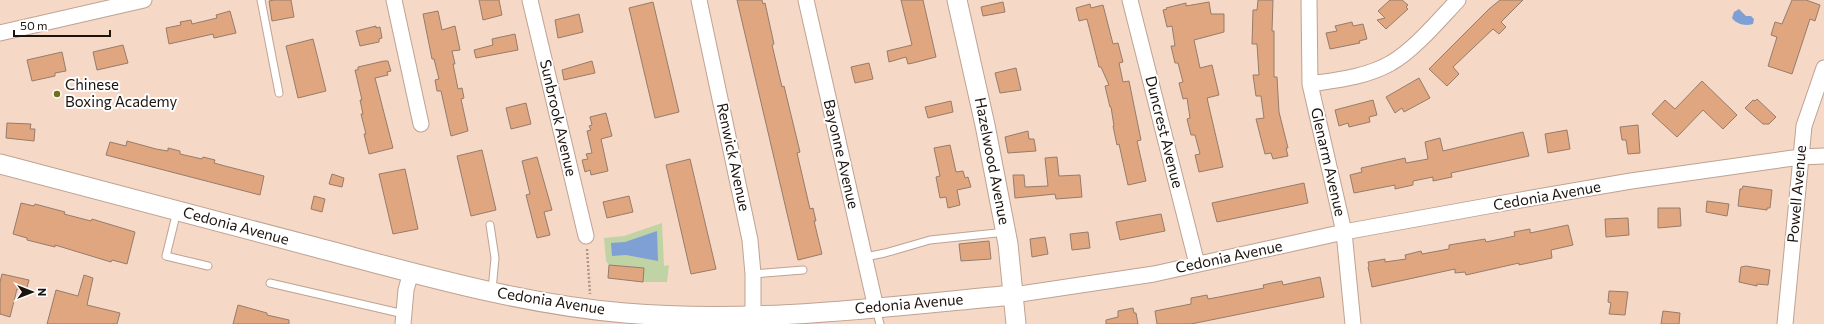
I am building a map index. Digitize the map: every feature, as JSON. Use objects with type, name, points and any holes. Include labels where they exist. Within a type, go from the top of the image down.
[{"type":"street","points":[[0,33],[144,0]]},
{"type":"street","points":[[394,0],[421,124]]},
{"type":"street","name":"Sunbrook Avenue","points":[[530,0],[586,236]]},
{"type":"street","name":"Renwick Avenue","points":[[699,0],[750,240],[753,274],[742,319]]},
{"type":"street","name":"Bayonne Avenue","points":[[806,0],[878,316]]},
{"type":"street","name":"Hazelwood Avenue","points":[[957,0],[985,125],[1006,232],[1011,262],[1016,324]]},
{"type":"street","name":"Duncrest Avenue","points":[[1130,0],[1197,264]]},
{"type":"street","name":"Glenarm Avenue","points":[[1309,0],[1310,84],[1344,232],[1353,324]]},
{"type":"street","points":[[1310,84],[1362,74],[1391,63],[1413,46],[1458,0]]},
{"type":"street","name":"Powell Avenue","points":[[1785,324],[1804,126],[1824,68]]},
{"type":"street","name":"Cedonia Avenue","points":[[0,164],[411,272],[492,291],[536,300],[625,313],[742,319],[830,314],[878,316],[1154,274],[1344,232],[1631,181],[1800,157],[1824,156]]},
{"type":"street","points":[[403,319],[406,290],[411,272]]},
{"type":"lane","points":[[261,0],[279,93]]},
{"type":"lane","points":[[177,210],[166,256],[208,266]]},
{"type":"lane","points":[[490,225],[496,258],[492,291]]},
{"type":"lane","points":[[865,257],[930,240],[1006,232]]},
{"type":"lane","points":[[753,274],[803,270]]},
{"type":"lane","points":[[270,283],[403,319]]},
{"type":"path","points":[[586,236],[591,308]]},
{"type":"green space","points":[[662,223],[664,266],[669,265],[667,282],[643,282],[644,268],[609,265],[606,261],[604,238],[624,236]]},
{"type":"water","points":[[1739,9],[1746,16],[1751,16],[1754,19],[1753,24],[1742,24],[1736,22],[1732,18],[1734,12]]},
{"type":"water","points":[[657,231],[658,261],[626,255],[612,256],[611,243],[625,242]]},
{"type":"building","points":[[291,0],[294,17],[272,21],[269,1]]},
{"type":"building","points":[[479,0],[499,0],[502,15],[483,20]]},
{"type":"building","points":[[737,0],[762,0],[763,4],[765,3],[774,44],[772,45],[782,87],[784,86],[800,152],[797,153],[810,209],[813,208],[816,221],[814,221],[822,254],[798,260]]},
{"type":"building","points":[[901,0],[923,0],[936,57],[908,64],[906,57],[889,62],[887,51],[912,45]]},
{"type":"building","points":[[1258,0],[1273,0],[1272,31],[1274,31],[1274,77],[1277,77],[1279,112],[1288,148],[1286,148],[1288,156],[1273,159],[1271,153],[1265,154],[1256,119],[1264,118],[1261,96],[1256,96],[1253,75],[1259,75],[1257,44],[1252,44],[1253,10],[1257,10]]},
{"type":"building","points":[[1390,0],[1402,0],[1408,5],[1406,7],[1408,9],[1386,29],[1377,20],[1385,18],[1378,11]]},
{"type":"building","points":[[1500,0],[1523,0],[1501,22],[1506,27],[1499,34],[1493,29],[1453,67],[1459,74],[1447,86],[1429,69],[1489,9]]},
{"type":"building","points":[[1792,0],[1806,0],[1820,5],[1815,21],[1810,19],[1792,74],[1768,66],[1777,37],[1771,35],[1775,22],[1782,24]]},
{"type":"building","points":[[653,2],[679,112],[655,118],[629,8]]},
{"type":"building","points":[[1003,2],[1005,12],[983,16],[981,7]]},
{"type":"building","points":[[1209,2],[1211,14],[1224,14],[1224,32],[1194,40],[1200,68],[1212,65],[1219,95],[1207,98],[1223,167],[1199,172],[1195,155],[1200,154],[1195,135],[1191,135],[1187,119],[1190,118],[1187,98],[1183,99],[1179,83],[1183,82],[1178,63],[1175,63],[1171,46],[1175,46],[1172,26],[1167,27],[1163,10],[1186,3],[1186,6]]},
{"type":"building","points":[[1090,4],[1091,8],[1103,5],[1113,44],[1118,43],[1123,62],[1119,63],[1123,82],[1129,81],[1141,140],[1137,141],[1146,181],[1128,185],[1119,144],[1117,145],[1111,107],[1105,86],[1109,85],[1101,67],[1099,67],[1087,19],[1079,21],[1076,8]]},
{"type":"building","points":[[230,11],[236,33],[214,38],[213,34],[169,44],[166,28],[181,25],[180,22],[191,20],[192,24],[217,18],[216,15]]},
{"type":"building","points":[[438,11],[442,30],[455,26],[460,50],[452,51],[455,64],[453,64],[458,89],[462,88],[464,98],[461,99],[468,131],[451,136],[441,91],[437,91],[435,80],[439,79],[434,59],[432,59],[423,14]]},
{"type":"building","points":[[579,14],[583,32],[558,38],[555,20]]},
{"type":"building","points":[[1352,22],[1353,26],[1363,24],[1367,39],[1359,41],[1360,43],[1330,49],[1326,33],[1337,31],[1335,26]]},
{"type":"building","points":[[376,26],[376,28],[380,27],[382,38],[379,39],[379,42],[360,46],[356,31]]},
{"type":"building","points":[[515,34],[518,50],[476,58],[474,50],[493,45],[492,39]]},
{"type":"building","points":[[313,39],[326,91],[298,98],[286,46]]},
{"type":"building","points":[[123,45],[128,63],[97,70],[93,52]]},
{"type":"building","points":[[62,52],[66,71],[55,73],[55,76],[32,81],[27,60]]},
{"type":"building","points":[[388,61],[391,71],[387,72],[388,75],[375,78],[393,148],[369,154],[361,114],[363,114],[360,100],[362,100],[355,70],[358,70],[358,67]]},
{"type":"building","points":[[592,61],[595,73],[564,80],[562,70]]},
{"type":"building","points":[[869,63],[873,79],[855,83],[851,67]]},
{"type":"building","points":[[1016,68],[1021,90],[1000,93],[995,73]]},
{"type":"building","points":[[1419,78],[1430,98],[1404,112],[1402,108],[1395,113],[1386,97]]},
{"type":"building","points":[[1702,81],[1737,115],[1723,129],[1703,110],[1677,137],[1652,114],[1665,100],[1675,109]]},
{"type":"building","points":[[1757,99],[1776,117],[1769,124],[1763,124],[1745,108],[1753,100],[1755,101]]},
{"type":"building","points":[[1373,100],[1377,115],[1369,117],[1370,122],[1349,127],[1348,123],[1339,126],[1335,110]]},
{"type":"building","points":[[951,101],[953,112],[928,118],[925,107]]},
{"type":"building","points":[[526,103],[531,124],[511,129],[506,108]]},
{"type":"building","points":[[606,113],[612,136],[601,139],[608,171],[591,175],[590,170],[585,172],[582,160],[588,159],[586,154],[592,153],[587,131],[591,130],[589,126],[592,125],[590,117]]},
{"type":"building","points":[[7,123],[31,124],[30,129],[35,129],[34,141],[6,138]]},
{"type":"building","points":[[1638,125],[1640,153],[1628,154],[1626,140],[1622,140],[1620,127]]},
{"type":"building","points":[[1567,130],[1570,149],[1548,153],[1545,134]]},
{"type":"building","points":[[1028,131],[1029,139],[1034,139],[1036,151],[1008,153],[1005,137]]},
{"type":"building","points":[[1523,132],[1529,156],[1451,173],[1452,177],[1433,181],[1433,177],[1413,181],[1413,185],[1395,189],[1395,185],[1354,193],[1350,175],[1362,172],[1361,168],[1405,158],[1406,163],[1428,159],[1425,142],[1440,138],[1443,151]]},
{"type":"building","points":[[127,141],[156,149],[168,151],[168,148],[180,151],[180,154],[202,159],[203,157],[215,160],[214,163],[264,176],[260,195],[106,155],[110,142],[126,146]]},
{"type":"building","points":[[950,145],[956,172],[963,171],[965,178],[968,177],[971,187],[957,190],[960,205],[948,208],[946,197],[940,198],[936,177],[940,176],[934,148]]},
{"type":"building","points":[[482,150],[496,210],[471,216],[457,156]]},
{"type":"building","points":[[537,157],[552,210],[544,212],[550,235],[537,238],[526,195],[530,194],[522,161]]},
{"type":"building","points":[[1057,157],[1059,176],[1080,175],[1082,197],[1056,199],[1055,194],[1015,198],[1013,175],[1024,175],[1025,187],[1048,186],[1045,158]]},
{"type":"building","points":[[690,159],[716,269],[691,274],[666,165]]},
{"type":"building","points":[[405,169],[418,229],[393,234],[379,174]]},
{"type":"building","points":[[332,174],[344,178],[342,187],[329,184]]},
{"type":"building","points":[[1304,183],[1308,203],[1217,222],[1212,203]]},
{"type":"building","points":[[1743,186],[1772,190],[1770,208],[1767,208],[1767,210],[1738,206],[1740,189],[1742,189]]},
{"type":"building","points":[[314,196],[325,199],[322,212],[311,209]]},
{"type":"building","points":[[629,196],[633,212],[607,218],[603,202]]},
{"type":"building","points":[[1707,201],[1729,204],[1727,216],[1706,212]]},
{"type":"building","points":[[21,203],[34,206],[35,204],[65,212],[64,214],[91,221],[92,219],[135,232],[127,264],[112,260],[111,262],[55,245],[55,247],[27,240],[27,238],[13,234]]},
{"type":"building","points":[[1658,208],[1680,208],[1681,226],[1658,228]]},
{"type":"building","points":[[1161,214],[1165,231],[1120,240],[1116,222]]},
{"type":"building","points":[[1628,218],[1629,235],[1606,237],[1605,219]]},
{"type":"building","points":[[1568,225],[1573,245],[1551,250],[1552,258],[1519,265],[1519,263],[1466,275],[1465,272],[1455,273],[1455,269],[1372,287],[1368,262],[1385,259],[1385,262],[1406,259],[1405,255],[1421,251],[1422,254],[1449,249],[1449,245],[1485,239],[1486,242],[1515,236],[1514,232],[1530,229],[1530,233]]},
{"type":"building","points":[[1088,232],[1090,248],[1072,250],[1070,234]]},
{"type":"building","points":[[1045,237],[1048,254],[1032,257],[1030,239]]},
{"type":"building","points":[[989,241],[991,259],[961,261],[959,244]]},
{"type":"building","points":[[609,265],[644,268],[643,282],[608,278]]},
{"type":"building","points":[[1746,266],[1770,270],[1768,285],[1757,284],[1757,286],[1739,282],[1741,267]]},
{"type":"building","points":[[2,274],[29,280],[26,291],[17,289],[10,317],[0,314],[0,282]]},
{"type":"building","points":[[84,275],[93,278],[87,305],[120,313],[117,324],[47,324],[56,290],[78,296]]},
{"type":"building","points":[[1320,277],[1324,297],[1191,324],[1157,324],[1155,311],[1191,304],[1191,298],[1207,295],[1208,299],[1264,288],[1263,285],[1282,281],[1283,285]]},
{"type":"building","points":[[1609,291],[1628,292],[1625,315],[1609,314],[1611,303],[1608,302]]},
{"type":"building","points":[[238,305],[267,313],[267,315],[289,320],[289,324],[233,324]]},
{"type":"building","points":[[1133,308],[1134,313],[1136,313],[1138,324],[1106,324],[1106,320],[1118,317],[1118,311]]},
{"type":"building","points":[[1663,311],[1680,313],[1679,324],[1661,324]]},
{"type":"place","name":"Chinese Boxing Academy","points":[[57,94]]}]
